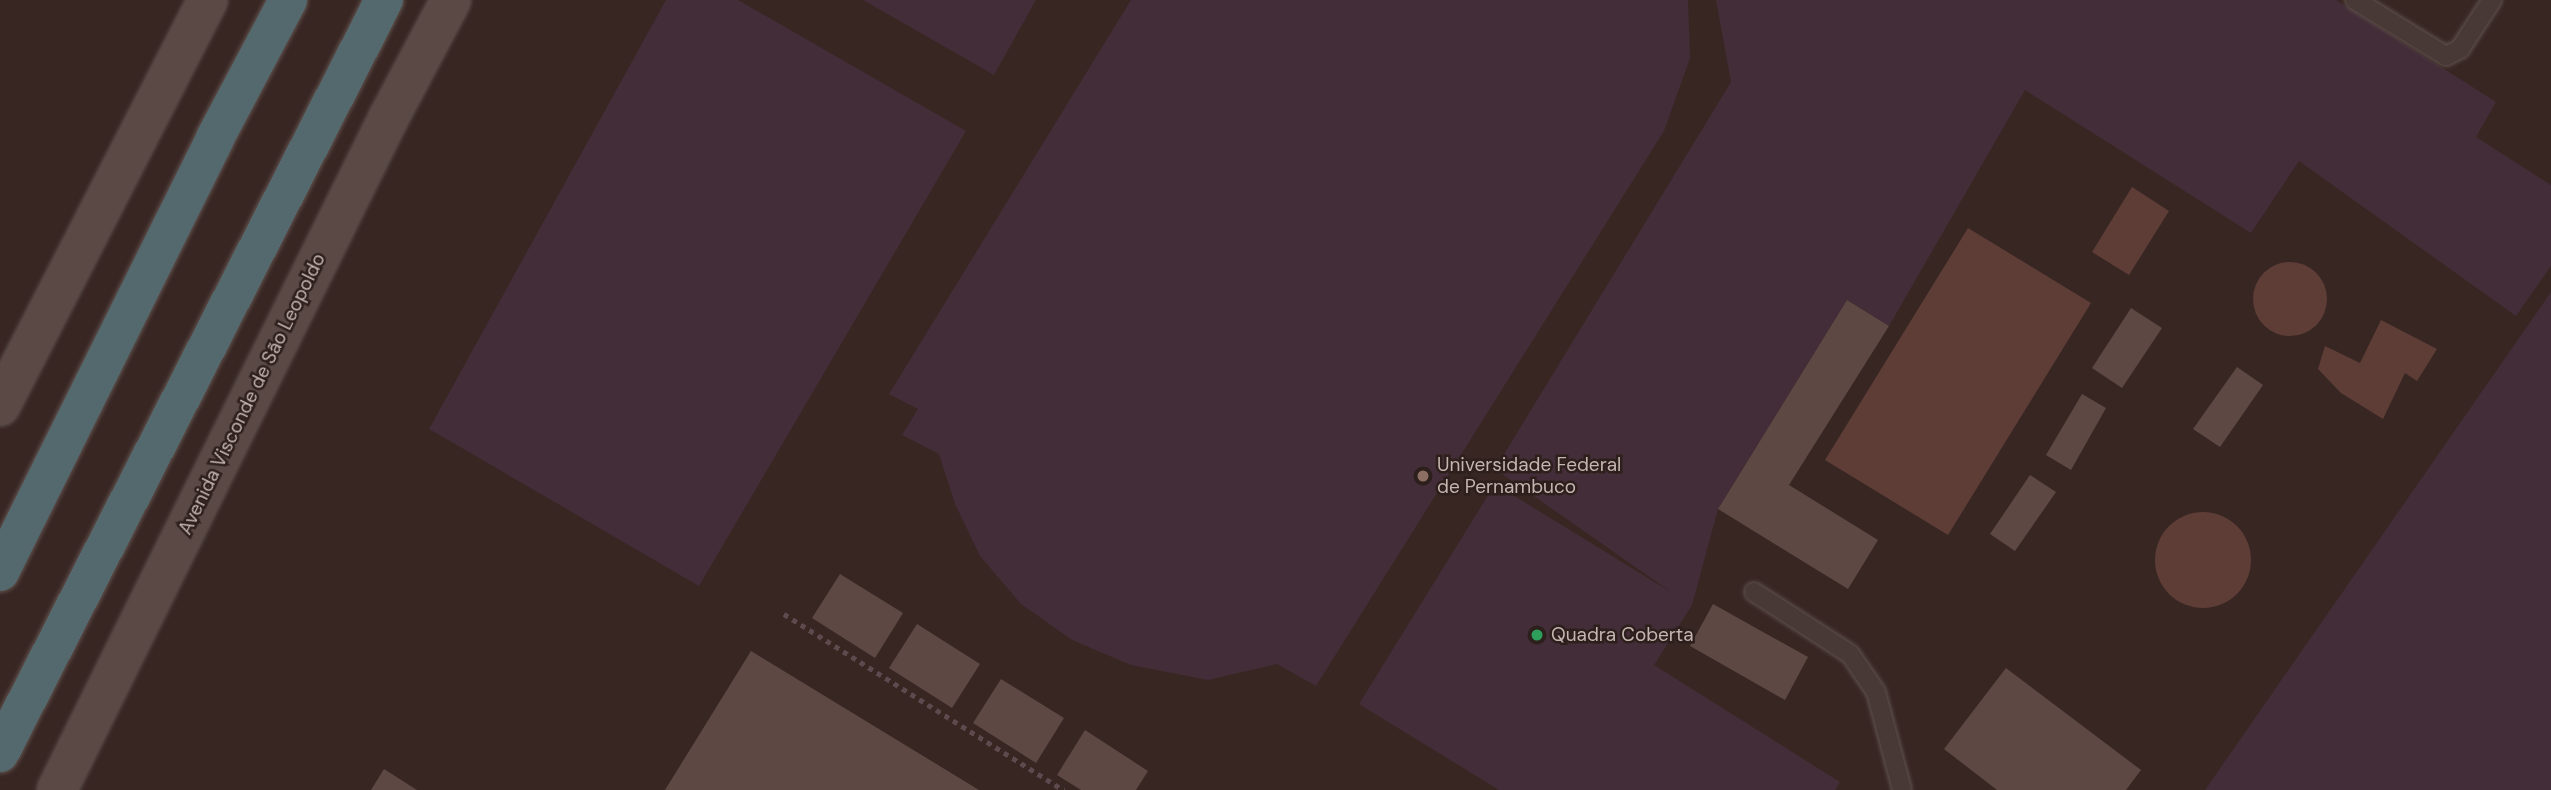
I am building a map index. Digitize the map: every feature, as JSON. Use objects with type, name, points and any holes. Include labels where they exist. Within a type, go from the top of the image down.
[{"type":"highway","points":[[0,572],[209,150],[288,0]]},
{"type":"highway","points":[[0,753],[384,0]]},
{"type":"main road","points":[[0,406],[208,0]]},
{"type":"main road","name":"Avenida Visconde de São Leopoldo","points":[[57,790],[383,129],[451,0]]},
{"type":"lane","points":[[2355,0],[2446,56],[2460,50],[2492,0]]},
{"type":"lane","points":[[1754,592],[1850,654],[1876,692],[1902,790]]},
{"type":"path","points":[[784,614],[1064,790]]},
{"type":"shaded area","points":[[666,0],[738,0],[966,131],[699,586],[429,429]]},
{"type":"shaded area","points":[[863,0],[1036,0],[994,75]]},
{"type":"shaded area","points":[[1131,0],[1688,0],[1690,58],[1664,131],[1316,686],[1277,664],[1208,680],[1131,665],[1072,640],[1021,604],[980,556],[955,504],[939,454],[902,435],[918,409],[889,394]]},
{"type":"shaded area","points":[[1716,0],[2336,0],[2496,102],[2476,137],[2551,185],[2551,266],[2516,316],[2299,161],[2251,233],[2025,90],[1889,326],[1847,300],[1718,509],[1692,605],[1654,665],[1840,782],[1835,790],[1499,790],[1359,704],[1495,484],[1674,594],[1495,469],[1731,82]]},
{"type":"shaded area","points":[[2132,187],[2169,211],[2129,275],[2092,252]]},
{"type":"shaded area","points":[[1968,228],[2091,303],[1948,535],[1825,460]]},
{"type":"shaded area","points":[[2290,262],[2304,265],[2316,273],[2324,285],[2327,299],[2324,313],[2316,325],[2304,333],[2290,336],[2276,333],[2264,325],[2256,313],[2253,299],[2256,285],[2264,273],[2276,265]]},
{"type":"shaded area","points":[[2551,292],[2551,790],[2205,790]]},
{"type":"shaded area","points":[[2381,320],[2437,349],[2417,381],[2405,373],[2383,419],[2341,393],[2318,369],[2325,346],[2360,363]]},
{"type":"shaded area","points":[[2203,512],[2221,515],[2237,526],[2248,542],[2251,560],[2248,578],[2237,594],[2221,605],[2203,608],[2185,605],[2169,594],[2158,578],[2155,560],[2158,542],[2169,526],[2185,515]]},
{"type":"building","points":[[1847,300],[1889,326],[1789,485],[1878,540],[1848,589],[1718,509]]},
{"type":"building","points":[[2131,308],[2162,328],[2122,388],[2092,368]]},
{"type":"building","points":[[2237,367],[2263,385],[2220,447],[2193,429]]},
{"type":"building","points":[[2082,394],[2106,408],[2071,470],[2046,455]]},
{"type":"building","points":[[2030,475],[2056,492],[2015,551],[1990,534]]},
{"type":"building","points":[[840,574],[903,613],[875,658],[812,618]]},
{"type":"building","points":[[1713,604],[1808,657],[1785,700],[1690,646]]},
{"type":"building","points":[[917,624],[980,664],[952,708],[889,668]]},
{"type":"building","points":[[751,651],[979,790],[665,790]]},
{"type":"building","points":[[2006,668],[2141,770],[2126,790],[1997,790],[1944,749]]},
{"type":"building","points":[[1001,679],[1064,718],[1036,763],[973,723]]},
{"type":"building","points":[[1085,730],[1148,771],[1136,790],[1081,790],[1057,775]]},
{"type":"building","points":[[384,769],[417,790],[371,790]]},
{"type":"place","name":"Universidade Federal de Pernambuco","points":[[1423,476]]},
{"type":"place","name":"Quadra Coberta","points":[[1537,635]]}]
